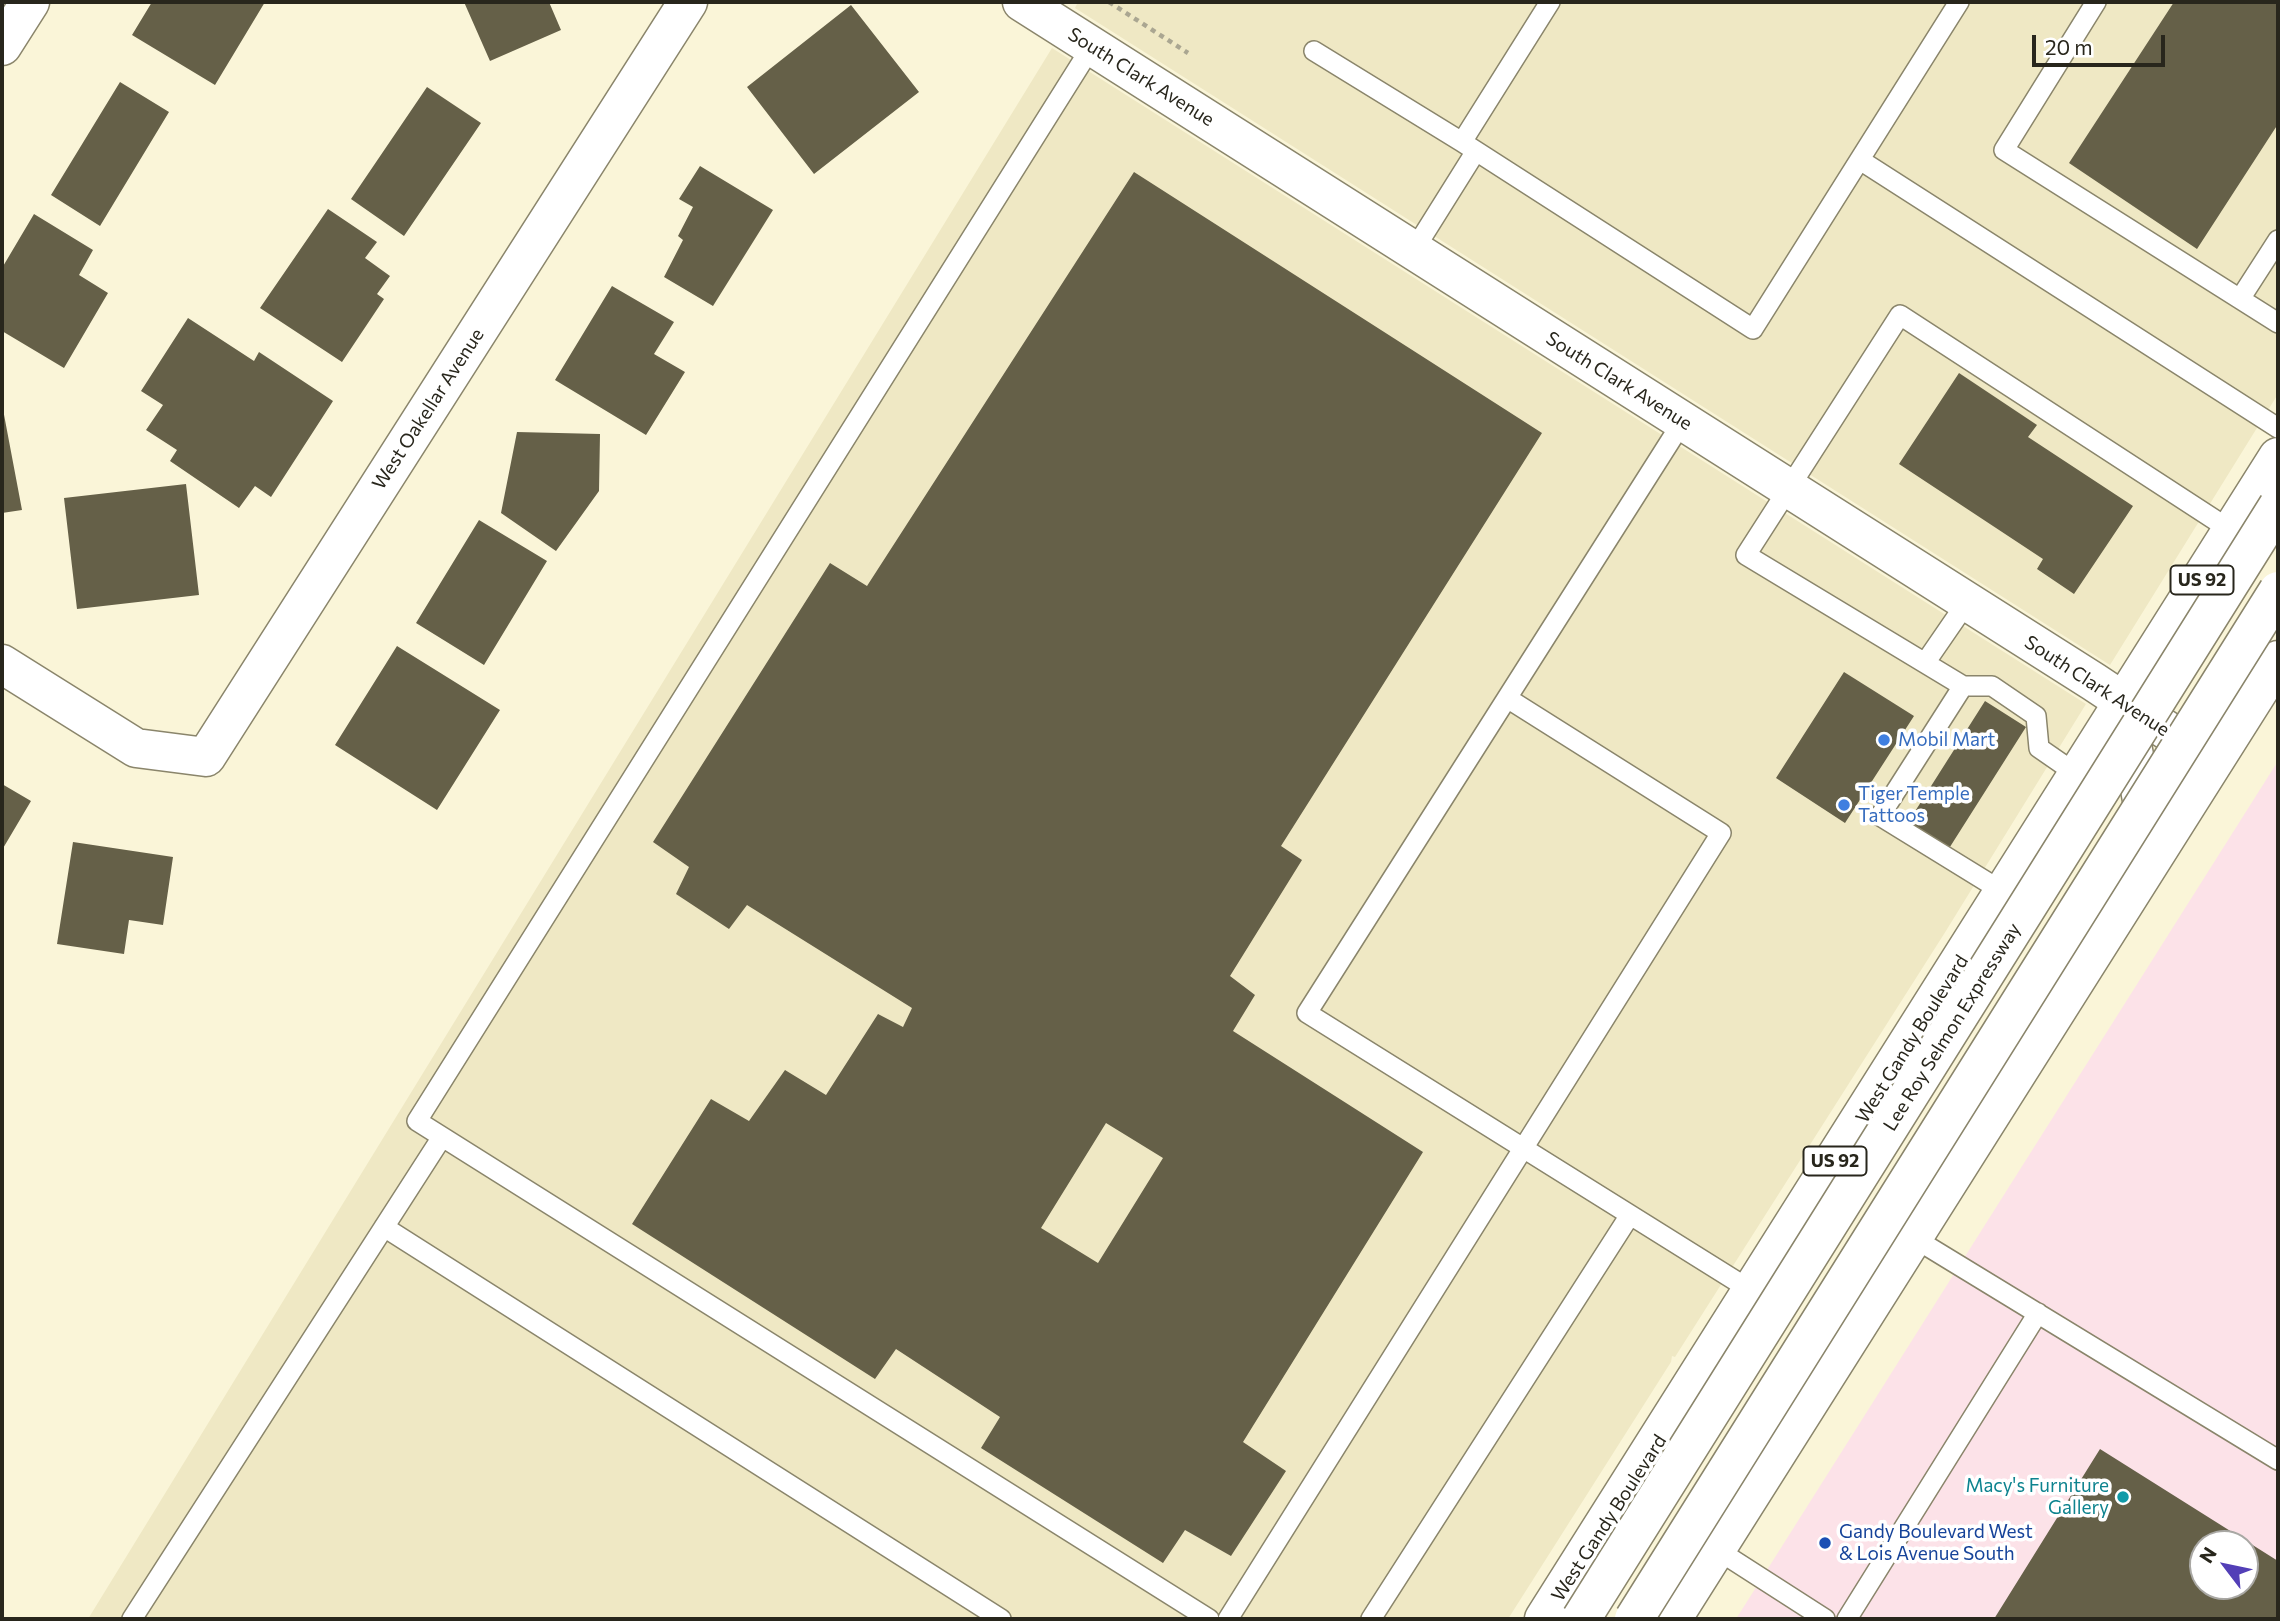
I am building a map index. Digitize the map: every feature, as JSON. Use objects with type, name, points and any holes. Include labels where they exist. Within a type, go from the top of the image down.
[{"type":"main road","points":[[2,46],[30,2]]},
{"type":"main road","name":"West Oakellar Avenue","points":[[2,664],[136,748],[206,757],[688,2]]},
{"type":"main road","name":"South Clark Avenue","points":[[1022,2],[2125,702],[2214,762]]},
{"type":"main road","name":"West Gandy Boulevard","points":[[1544,1619],[2278,457]]},
{"type":"main road","points":[[2214,762],[2167,686],[2278,507]]},
{"type":"main road","name":"Lee Roy Selmon Expressway","points":[[1581,1619],[2278,507]]},
{"type":"main road","points":[[1634,1619],[2278,591]]},
{"type":"main road","points":[[1672,1619],[2278,660]]},
{"type":"main road","points":[[1868,1309],[1891,1210],[2144,811],[2125,702]]},
{"type":"main road","points":[[1572,1619],[1685,1441],[1694,1385]]},
{"type":"lane","points":[[1414,250],[1550,2]]},
{"type":"lane","points":[[1314,51],[1469,146],[1753,329],[1959,2]]},
{"type":"lane","points":[[2096,2],[2004,150],[2278,323]]},
{"type":"lane","points":[[1092,46],[416,1121],[1209,1619]]},
{"type":"lane","points":[[1860,160],[2278,428]]},
{"type":"lane","points":[[2240,299],[2278,240]]},
{"type":"lane","points":[[2078,775],[2039,748],[2036,716],[1992,686],[1963,686],[1746,555],[1788,488],[1900,315],[2232,531]]},
{"type":"lane","points":[[1683,421],[1307,1013],[1752,1291]]},
{"type":"lane","points":[[1925,663],[1967,602]]},
{"type":"lane","points":[[1963,686],[1880,816],[2005,893]]},
{"type":"lane","points":[[1228,1619],[1721,833],[1507,698]]},
{"type":"lane","points":[[132,1619],[442,1137]]},
{"type":"lane","points":[[1371,1619],[1630,1215]]},
{"type":"lane","points":[[384,1227],[1001,1619]]},
{"type":"lane","points":[[1914,1238],[2278,1460]]},
{"type":"lane","points":[[1847,1619],[2038,1313]]},
{"type":"lane","points":[[1717,1549],[1825,1619]]},
{"type":"shaded area","points":[[1071,2],[2278,2],[2278,394],[2110,665],[1075,8],[1077,4]]},
{"type":"shaded area","points":[[1052,48],[2086,704],[1944,934],[1675,1357],[1672,1356],[1671,1362],[1508,1619],[88,1619]]},
{"type":"shaded area","points":[[2278,761],[2278,1619],[1736,1619]]},
{"type":"building","points":[[152,2],[265,2],[215,85],[132,35]]},
{"type":"building","points":[[464,2],[549,2],[561,30],[490,61]]},
{"type":"building","points":[[2174,2],[2278,2],[2278,124],[2197,249],[2069,163]]},
{"type":"building","points":[[851,5],[919,92],[814,174],[747,87]]},
{"type":"building","points":[[120,82],[169,112],[100,226],[51,195]]},
{"type":"building","points":[[427,87],[481,123],[404,236],[351,199]]},
{"type":"building","points":[[700,166],[773,210],[713,306],[664,277],[683,240],[678,236],[693,207],[679,199]]},
{"type":"building","points":[[1134,172],[1542,433],[1281,846],[1302,860],[1230,976],[1255,995],[1233,1031],[1423,1152],[1243,1442],[1286,1471],[1231,1556],[1185,1530],[1163,1563],[981,1448],[1000,1417],[896,1349],[875,1379],[632,1224],[711,1099],[749,1121],[785,1070],[826,1095],[878,1014],[903,1027],[912,1008],[747,905],[729,929],[676,894],[689,867],[653,842],[830,563],[867,586]],"holes":[[[1106,1123],[1163,1158],[1098,1263],[1041,1228]]]},
{"type":"building","points":[[328,209],[377,242],[365,258],[390,276],[377,294],[384,299],[342,362],[260,308]]},
{"type":"building","points":[[34,214],[93,250],[79,275],[108,293],[64,368],[2,331],[2,268]]},
{"type":"building","points":[[612,286],[674,322],[654,354],[685,372],[646,435],[555,380]]},
{"type":"building","points":[[188,318],[254,361],[259,352],[333,401],[271,497],[255,486],[239,508],[170,461],[177,450],[146,430],[163,405],[141,391]]},
{"type":"building","points":[[1959,373],[2037,425],[2028,437],[2133,506],[2074,594],[2037,569],[2043,559],[1899,464]]},
{"type":"building","points":[[2,404],[22,510],[2,513]]},
{"type":"building","points":[[517,432],[600,434],[599,491],[556,551],[501,513]]},
{"type":"building","points":[[186,484],[199,595],[77,609],[64,498]]},
{"type":"building","points":[[479,520],[547,561],[484,665],[416,623]]},
{"type":"building","points":[[397,646],[500,710],[437,810],[335,745]]},
{"type":"building","points":[[1844,672],[1914,716],[1845,823],[1776,778]]},
{"type":"building","points":[[1985,701],[2026,727],[1948,850],[1907,824]]},
{"type":"building","points":[[2,784],[31,801],[2,850]]},
{"type":"building","points":[[73,842],[173,857],[163,925],[129,920],[124,954],[57,944]]},
{"type":"building","name":"Macy's Furniture Gallery","points":[[2100,1449],[2229,1530],[2189,1530],[2189,1600],[2259,1600],[2259,1549],[2278,1561],[2278,1619],[1994,1619]]},
{"type":"place","name":"Mobil Mart","points":[[1884,740]]},
{"type":"place","name":"Tiger Temple Tattoos","points":[[1844,805]]},
{"type":"place","name":"Macy's Furniture Gallery","points":[[2123,1497]]},
{"type":"place","name":"Gandy Boulevard West & Lois Avenue South","points":[[1825,1543]]}]
